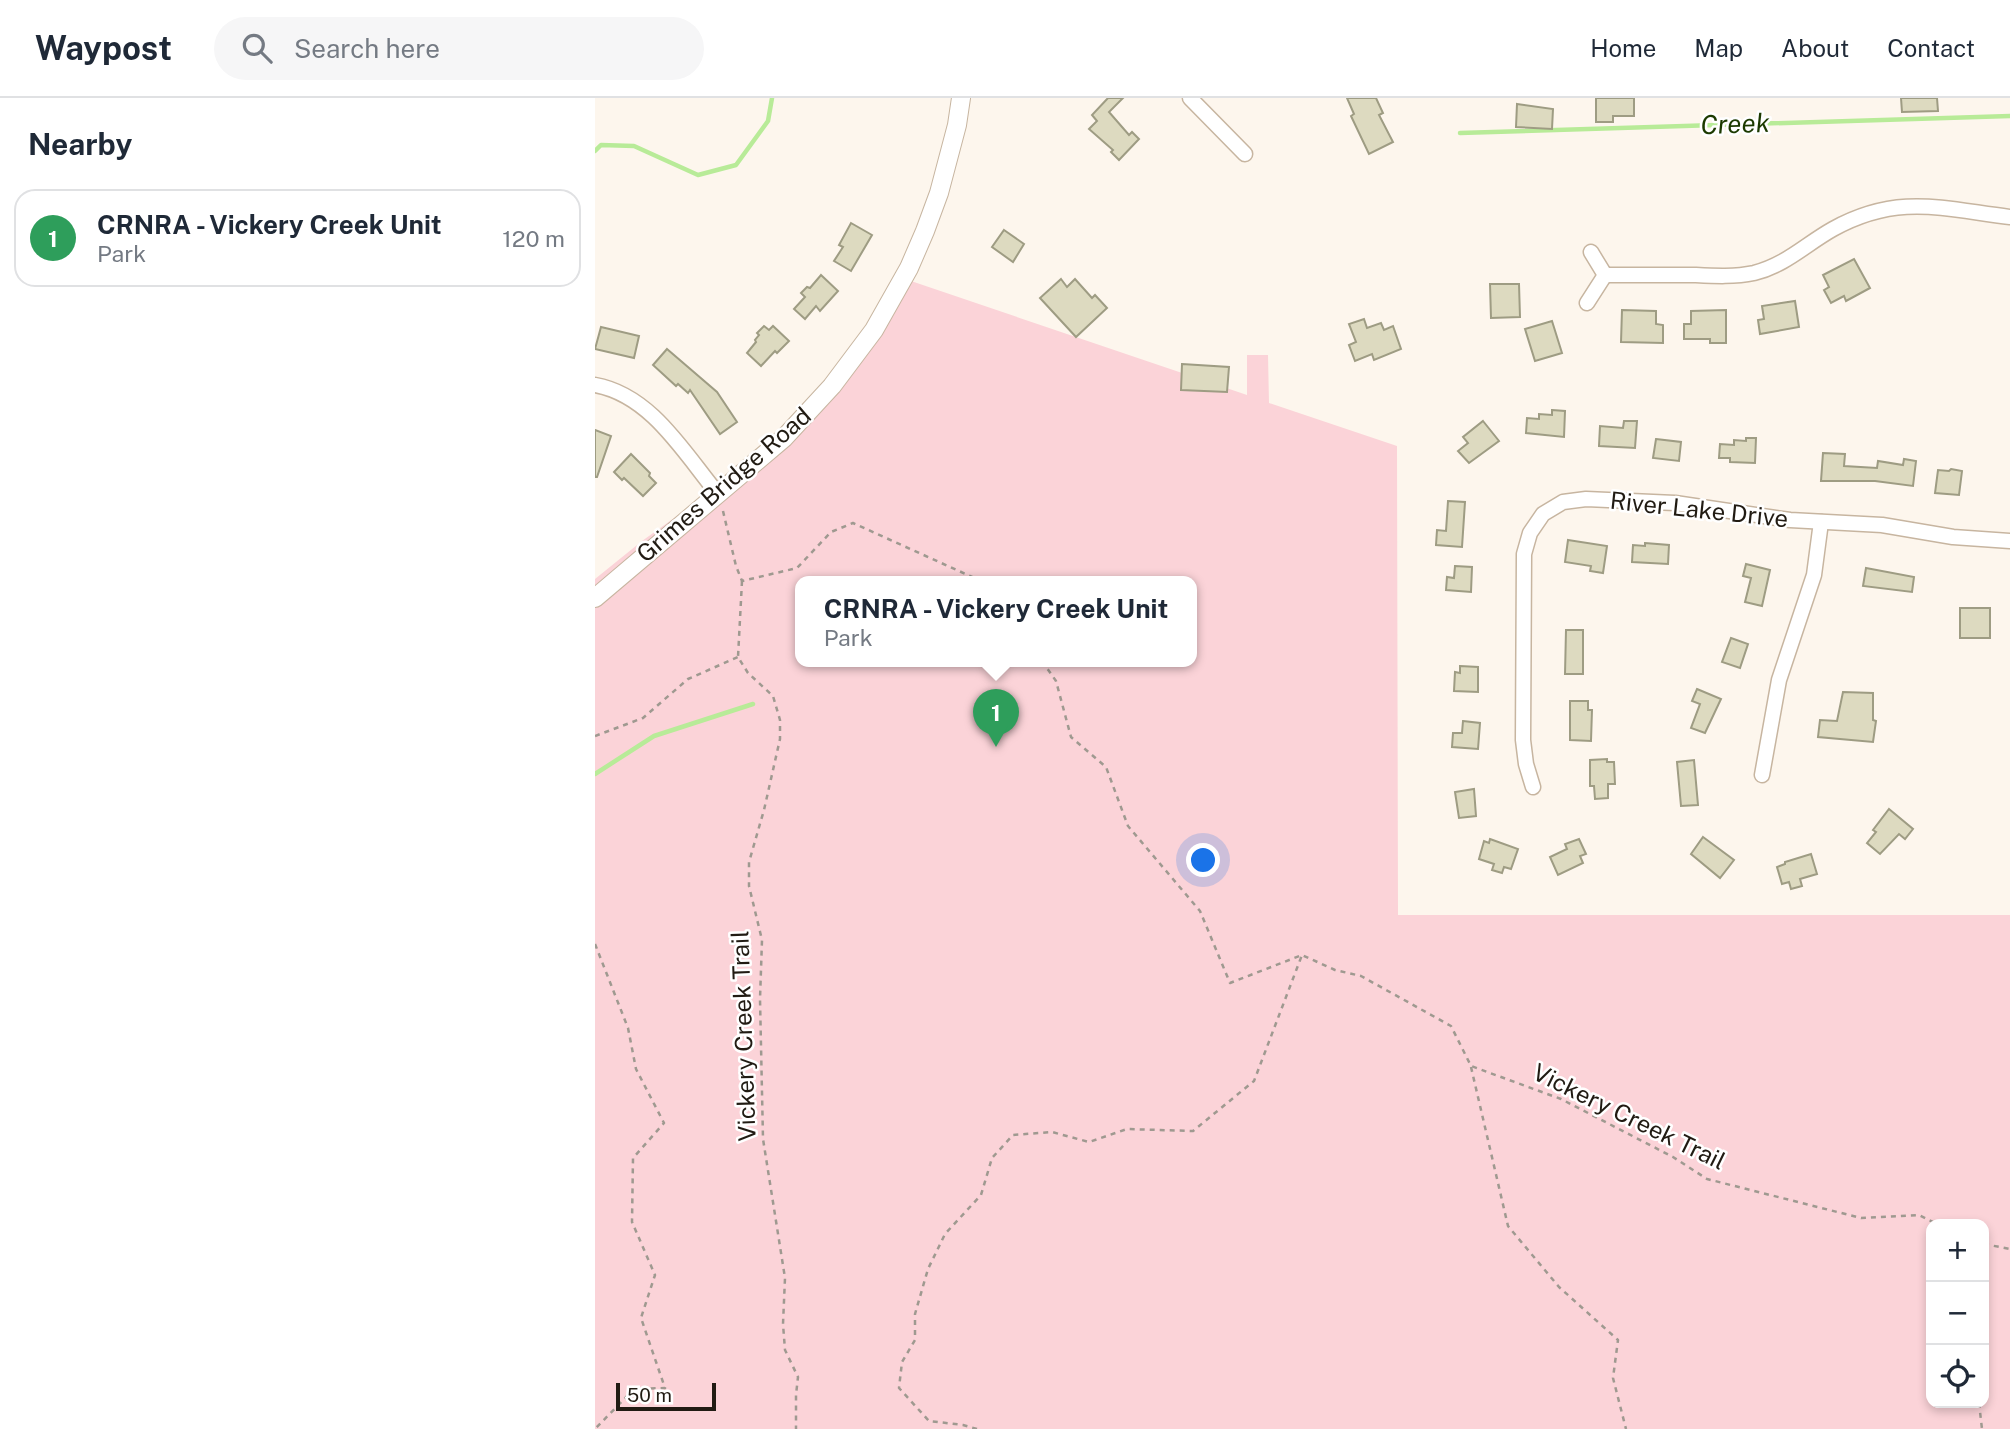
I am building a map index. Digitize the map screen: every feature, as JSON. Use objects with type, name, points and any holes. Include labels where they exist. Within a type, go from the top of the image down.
[{"type":"street","name":"Grimes Bridge Road","points":[[595,598],[792,429],[832,386],[874,330],[909,268],[939,194],[957,125],[961,98]]},
{"type":"street","points":[[1190,98],[1245,154]]},
{"type":"street","points":[[1605,275],[1730,276],[1754,273],[1786,261],[1826,233],[1854,219],[1905,206],[1940,206],[2010,217]]},
{"type":"street","points":[[1591,252],[1605,275]]},
{"type":"street","points":[[1587,303],[1605,275]]},
{"type":"street","points":[[595,385],[620,393],[645,410],[717,494]]},
{"type":"street","name":"River Lake Drive","points":[[1533,787],[1523,740],[1524,554],[1529,533],[1543,514],[1563,502],[1586,499],[1675,503],[1790,520],[1882,525],[1953,537],[2010,541]]},
{"type":"street","points":[[1762,775],[1779,680],[1814,575],[1821,522]]},
{"type":"path","points":[[595,736],[643,718],[688,679],[739,657],[742,581],[717,494]]},
{"type":"path","points":[[742,581],[797,568],[831,532],[853,523],[970,576]]},
{"type":"path","name":"Vickery Creek Trail","points":[[739,657],[748,673],[773,696],[780,720],[781,739],[749,862],[749,886],[762,940],[760,999],[763,1139],[785,1278],[785,1350],[799,1377],[796,1429]]},
{"type":"path","points":[[1046,667],[1056,681],[1071,737],[1106,767],[1128,825],[1200,911],[1230,983],[1302,955],[1335,970],[1361,975],[1451,1026],[1471,1066],[1508,1226],[1559,1287],[1618,1340],[1613,1378],[1626,1429]]},
{"type":"path","points":[[595,944],[628,1028],[636,1069],[664,1124],[633,1158],[632,1222],[655,1275],[641,1318],[665,1388],[634,1389],[595,1429]]},
{"type":"path","points":[[977,1429],[929,1421],[899,1388],[902,1362],[915,1340],[915,1314],[927,1269],[945,1234],[981,1195],[992,1158],[1013,1135],[1052,1132],[1089,1142],[1127,1129],[1193,1131],[1255,1081],[1302,955]]},
{"type":"path","name":"Vickery Creek Trail","points":[[1471,1066],[1561,1099],[1673,1157],[1707,1179],[1861,1218],[1919,1215],[1927,1219]]},
{"type":"path","points":[[1989,1245],[2010,1249]]},
{"type":"path","points":[[1980,1408],[1982,1429]]},
{"type":"shaded area","points":[[911,281],[1247,395],[1247,355],[1268,355],[1269,403],[1397,446],[1398,915],[2010,915],[2010,1429],[595,1429],[595,579],[642,541],[737,473],[833,394]]},
{"type":"building","points":[[1108,98],[1123,98],[1109,112],[1129,135],[1132,132],[1139,139],[1119,160],[1111,152],[1113,150],[1089,129],[1097,121],[1092,115]]},
{"type":"building","points":[[1347,98],[1376,98],[1383,113],[1379,115],[1393,142],[1369,154],[1351,116],[1354,114]]},
{"type":"building","points":[[1596,98],[1634,98],[1634,116],[1613,116],[1613,122],[1596,122]]},
{"type":"building","points":[[1901,98],[1937,98],[1938,111],[1902,112]]},
{"type":"building","points":[[1517,104],[1553,109],[1552,129],[1516,127]]},
{"type":"building","points":[[851,223],[872,235],[851,271],[834,261],[843,247],[839,245]]},
{"type":"building","points":[[1004,230],[1024,244],[1013,262],[992,247]]},
{"type":"building","points":[[1854,259],[1870,288],[1846,301],[1844,296],[1831,303],[1824,290],[1829,287],[1823,275]]},
{"type":"building","points":[[821,275],[838,291],[820,311],[816,306],[805,319],[794,309],[805,297],[801,293],[807,287],[810,288]]},
{"type":"building","points":[[1061,279],[1067,287],[1075,279],[1092,298],[1095,295],[1107,308],[1076,337],[1040,298]]},
{"type":"building","points":[[1490,284],[1519,284],[1520,317],[1491,318]]},
{"type":"building","points":[[1795,301],[1799,327],[1760,334],[1758,320],[1764,319],[1762,306]]},
{"type":"building","points":[[1622,310],[1656,311],[1656,324],[1663,325],[1663,343],[1621,342]]},
{"type":"building","points":[[1726,310],[1726,343],[1710,343],[1710,339],[1684,339],[1684,324],[1691,324],[1691,311]]},
{"type":"building","points":[[1364,319],[1367,328],[1381,323],[1384,330],[1393,326],[1401,349],[1374,360],[1372,354],[1355,361],[1349,345],[1356,342],[1349,324]]},
{"type":"building","points":[[1552,321],[1562,353],[1535,361],[1525,329]]},
{"type":"building","points":[[764,326],[769,330],[773,326],[789,341],[761,366],[747,353],[756,342],[759,335],[757,333]]},
{"type":"building","points":[[601,327],[639,336],[634,358],[595,349]]},
{"type":"building","points":[[667,349],[717,392],[737,422],[720,434],[690,390],[688,393],[678,384],[676,386],[653,365]]},
{"type":"building","points":[[1182,364],[1229,367],[1227,392],[1181,390]]},
{"type":"building","points":[[1552,410],[1565,411],[1564,437],[1526,433],[1527,418],[1539,419],[1539,414],[1552,415]]},
{"type":"building","points":[[1483,421],[1499,441],[1469,463],[1458,451],[1468,443],[1463,437]]},
{"type":"building","points":[[1624,421],[1637,421],[1635,448],[1599,446],[1600,426],[1623,428]]},
{"type":"building","points":[[595,430],[611,436],[597,477],[595,477]]},
{"type":"building","points":[[1746,438],[1756,438],[1755,463],[1730,462],[1730,458],[1719,458],[1720,444],[1734,445],[1734,440],[1746,441]]},
{"type":"building","points":[[1656,439],[1681,442],[1679,461],[1653,458]]},
{"type":"building","points":[[1823,453],[1845,454],[1844,466],[1877,468],[1878,461],[1903,465],[1904,459],[1916,461],[1913,486],[1875,481],[1821,481]]},
{"type":"building","points":[[631,454],[656,483],[643,496],[614,472]]},
{"type":"building","points":[[1938,470],[1962,471],[1959,495],[1935,493]]},
{"type":"building","points":[[1448,501],[1465,502],[1462,547],[1436,545],[1437,530],[1446,531]]},
{"type":"building","points":[[1568,540],[1607,546],[1603,573],[1590,571],[1591,566],[1565,562]]},
{"type":"building","points":[[1645,543],[1669,545],[1668,564],[1632,562],[1633,545],[1645,546]]},
{"type":"building","points":[[1746,564],[1770,570],[1762,606],[1745,602],[1751,578],[1743,576]]},
{"type":"building","points":[[1455,566],[1472,567],[1471,592],[1446,590],[1447,577],[1454,578]]},
{"type":"building","points":[[1866,568],[1914,577],[1912,592],[1863,586]]},
{"type":"building","points":[[1960,608],[1990,608],[1990,638],[1960,638]]},
{"type":"building","points":[[1566,630],[1583,630],[1583,674],[1565,674]]},
{"type":"building","points":[[1731,638],[1748,644],[1740,668],[1722,662]]},
{"type":"building","points":[[1460,666],[1478,667],[1478,692],[1454,691],[1455,672],[1460,673]]},
{"type":"building","points":[[1697,689],[1721,699],[1705,733],[1691,728],[1700,704],[1692,701]]},
{"type":"building","points":[[1843,692],[1873,693],[1873,720],[1876,721],[1873,742],[1818,737],[1820,720],[1837,721]]},
{"type":"building","points":[[1570,701],[1588,701],[1588,710],[1592,710],[1591,741],[1570,740]]},
{"type":"building","points":[[1463,721],[1480,723],[1478,749],[1452,747],[1453,733],[1462,733]]},
{"type":"building","points":[[1607,759],[1607,762],[1614,762],[1615,784],[1608,784],[1608,798],[1595,799],[1594,786],[1590,786],[1590,760]]},
{"type":"building","points":[[1694,760],[1698,805],[1681,806],[1677,762]]},
{"type":"building","points":[[1474,789],[1476,816],[1459,818],[1455,792]]},
{"type":"building","points":[[1889,809],[1913,829],[1905,839],[1899,834],[1880,854],[1867,843]]},
{"type":"building","points":[[1703,837],[1734,860],[1720,878],[1691,854]]},
{"type":"building","points":[[1490,839],[1518,849],[1511,869],[1504,867],[1502,873],[1492,870],[1494,864],[1479,859],[1484,841],[1489,843]]},
{"type":"building","points":[[1579,839],[1586,854],[1580,856],[1583,863],[1558,875],[1550,857],[1567,849],[1565,844]]},
{"type":"building","points":[[1811,854],[1817,874],[1800,879],[1802,886],[1791,889],[1789,882],[1782,884],[1777,867]]},
{"type":"waterway","points":[[595,151],[601,145],[634,146],[698,175],[736,165],[768,121],[772,98]]},
{"type":"waterway","name":"Creek","points":[[1460,133],[2010,116]]},
{"type":"waterway","points":[[595,774],[654,736],[753,704]]},
{"type":"place","name":"CRNRA - Vickery Creek Unit","points":[[996,747]]}]
